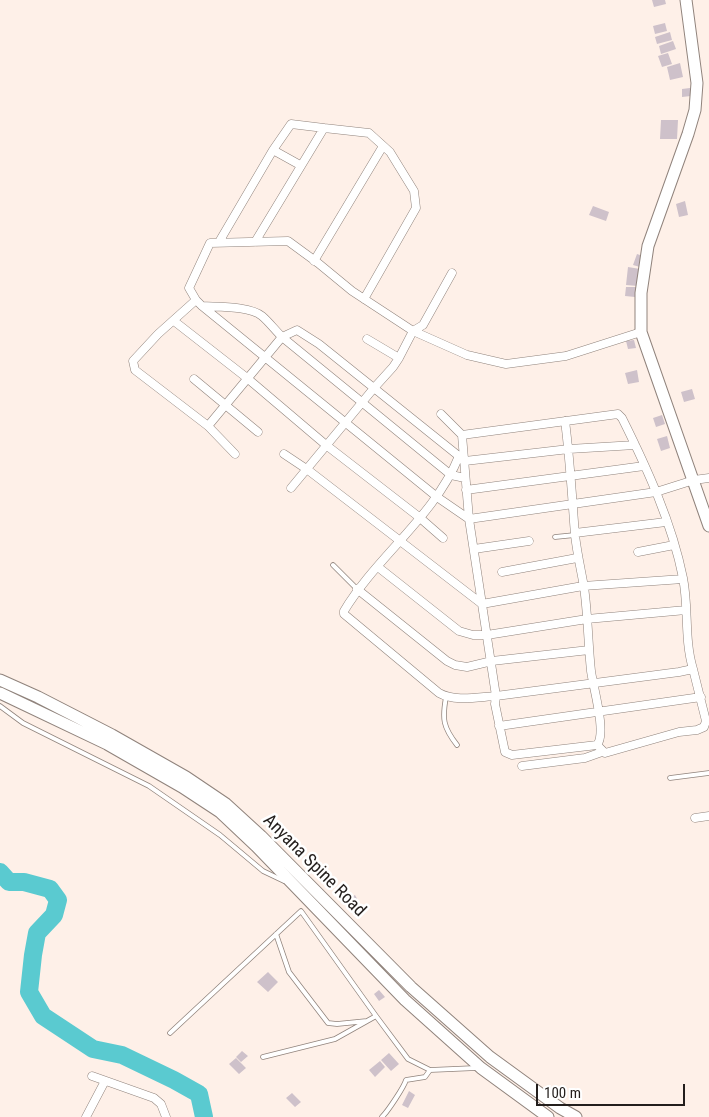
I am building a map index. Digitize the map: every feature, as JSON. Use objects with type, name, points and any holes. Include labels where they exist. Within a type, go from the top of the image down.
[{"type":"main road","points":[[686,0],[697,83],[695,110],[648,246],[641,293],[641,332],[709,526]]},
{"type":"main road","name":"Anyana Spine Road","points":[[0,680],[112,735],[186,777],[226,804],[261,836],[411,987],[490,1057],[560,1108],[576,1117]]},
{"type":"main road","name":"Anyana Spine Road","points":[[0,693],[108,744],[182,787],[220,812],[405,1000],[481,1068],[548,1117]]},
{"type":"street","points":[[219,242],[273,150],[291,124],[369,133],[390,152],[414,191],[416,208],[364,299]]},
{"type":"street","points":[[255,242],[324,128]]},
{"type":"street","points":[[314,261],[383,146]]},
{"type":"street","points":[[273,150],[300,165]]},
{"type":"street","points":[[641,332],[566,356],[506,364],[466,355],[413,330],[364,299],[288,241],[210,242],[189,288],[202,306],[437,497],[469,519],[656,492],[694,480],[709,478]]},
{"type":"street","points":[[291,488],[308,470],[326,445],[399,358],[413,330],[423,325],[452,273]]},
{"type":"street","points":[[196,300],[158,334],[133,361],[133,366],[135,370],[208,426],[235,454]]},
{"type":"street","points":[[202,306],[255,312],[262,316],[282,337],[451,475],[465,478]]},
{"type":"street","points":[[174,321],[443,538]]},
{"type":"street","points":[[208,426],[282,337],[297,330],[319,344],[462,459],[635,445]]},
{"type":"street","points":[[367,339],[399,358]]},
{"type":"street","points":[[194,379],[258,432]]},
{"type":"street","points":[[441,414],[462,435],[462,459],[469,519],[492,661],[496,696],[495,704],[505,752],[512,755],[600,748],[605,753],[679,732],[697,730],[704,727],[706,721],[687,640],[683,579],[656,492],[622,418],[618,414],[462,435]]},
{"type":"street","points":[[522,766],[585,758],[600,748],[599,713],[592,683],[584,586],[577,558],[572,503],[572,476],[565,421]]},
{"type":"street","points":[[284,454],[308,470],[482,604],[584,586],[683,579]]},
{"type":"street","points":[[462,459],[437,497],[357,589],[344,610],[346,617],[439,693],[455,698],[496,696],[693,669]]},
{"type":"street","points":[[466,490],[644,466]]},
{"type":"street","points":[[575,534],[666,522]]},
{"type":"street","points":[[474,549],[529,541]]},
{"type":"street","points":[[638,552],[674,546]]},
{"type":"street","points":[[502,572],[577,558]]},
{"type":"street","points":[[378,567],[459,631],[473,635],[487,635],[587,619],[686,610]]},
{"type":"street","points":[[357,589],[447,661],[455,665],[467,667],[492,661],[589,650]]},
{"type":"street","points":[[499,726],[701,697]]},
{"type":"street","points":[[695,818],[709,816]]},
{"type":"street","points":[[92,1076],[154,1098],[161,1104],[166,1117]]},
{"type":"street","points":[[86,1117],[105,1081]]},
{"type":"lane","points":[[555,537],[575,534]]},
{"type":"lane","points":[[333,565],[357,589]]},
{"type":"lane","points":[[446,696],[443,713],[444,724],[457,745]]},
{"type":"lane","points":[[0,706],[23,723],[149,786],[220,835],[263,871],[292,884]]},
{"type":"lane","points":[[670,778],[709,774]]},
{"type":"lane","points":[[170,1033],[301,911],[408,1059],[430,1070],[481,1068]]},
{"type":"lane","points":[[276,934],[289,972],[328,1023],[367,1021]]},
{"type":"lane","points":[[263,1058],[335,1040],[376,1016]]},
{"type":"lane","points":[[382,1117],[391,1109],[392,1102],[404,1087],[406,1080],[426,1077],[430,1070]]},
{"type":"building","points":[[652,0],[665,0],[666,4],[654,7]]},
{"type":"building","points":[[665,23],[667,31],[655,34],[653,26]]},
{"type":"building","points":[[670,32],[672,40],[657,44],[655,37]]},
{"type":"building","points":[[673,41],[676,49],[661,54],[659,46]]},
{"type":"building","points":[[668,53],[672,64],[662,67],[658,56]]},
{"type":"building","points":[[680,63],[683,77],[670,80],[667,67]]},
{"type":"building","points":[[690,88],[691,96],[682,97],[682,89]]},
{"type":"building","points":[[661,120],[678,120],[677,139],[660,139]]},
{"type":"building","points":[[685,201],[688,215],[679,217],[676,204]]},
{"type":"building","points":[[593,206],[609,212],[606,221],[589,215]]},
{"type":"building","points":[[637,254],[643,256],[640,267],[633,265]]},
{"type":"building","points":[[628,267],[640,269],[638,286],[626,285]]},
{"type":"building","points":[[626,287],[636,287],[635,297],[625,296]]},
{"type":"building","points":[[634,340],[636,348],[628,349],[626,341]]},
{"type":"building","points":[[637,370],[639,382],[628,384],[625,373]]},
{"type":"building","points":[[692,389],[695,399],[684,402],[681,392]]},
{"type":"building","points":[[662,415],[665,424],[656,427],[653,418]]},
{"type":"building","points":[[667,436],[670,448],[661,451],[657,439]]},
{"type":"building","points":[[355,895],[361,906],[350,911],[344,901]]},
{"type":"building","points":[[268,972],[278,982],[268,992],[257,982]]},
{"type":"building","points":[[379,990],[385,997],[379,1001],[374,994]]},
{"type":"building","points":[[242,1051],[248,1056],[241,1062],[236,1057]]},
{"type":"building","points":[[389,1053],[399,1064],[391,1071],[381,1060]]},
{"type":"building","points":[[236,1058],[246,1068],[239,1074],[229,1064]]},
{"type":"building","points":[[380,1061],[385,1067],[375,1077],[369,1070]]},
{"type":"building","points":[[409,1091],[415,1095],[408,1108],[402,1105]]},
{"type":"building","points":[[292,1093],[301,1102],[295,1107],[286,1098]]},
{"type":"waterway","points":[[0,872],[9,882],[24,882],[50,889],[58,900],[54,915],[37,933],[33,955],[29,992],[43,1016],[93,1049],[122,1055],[199,1094],[204,1117]]}]
